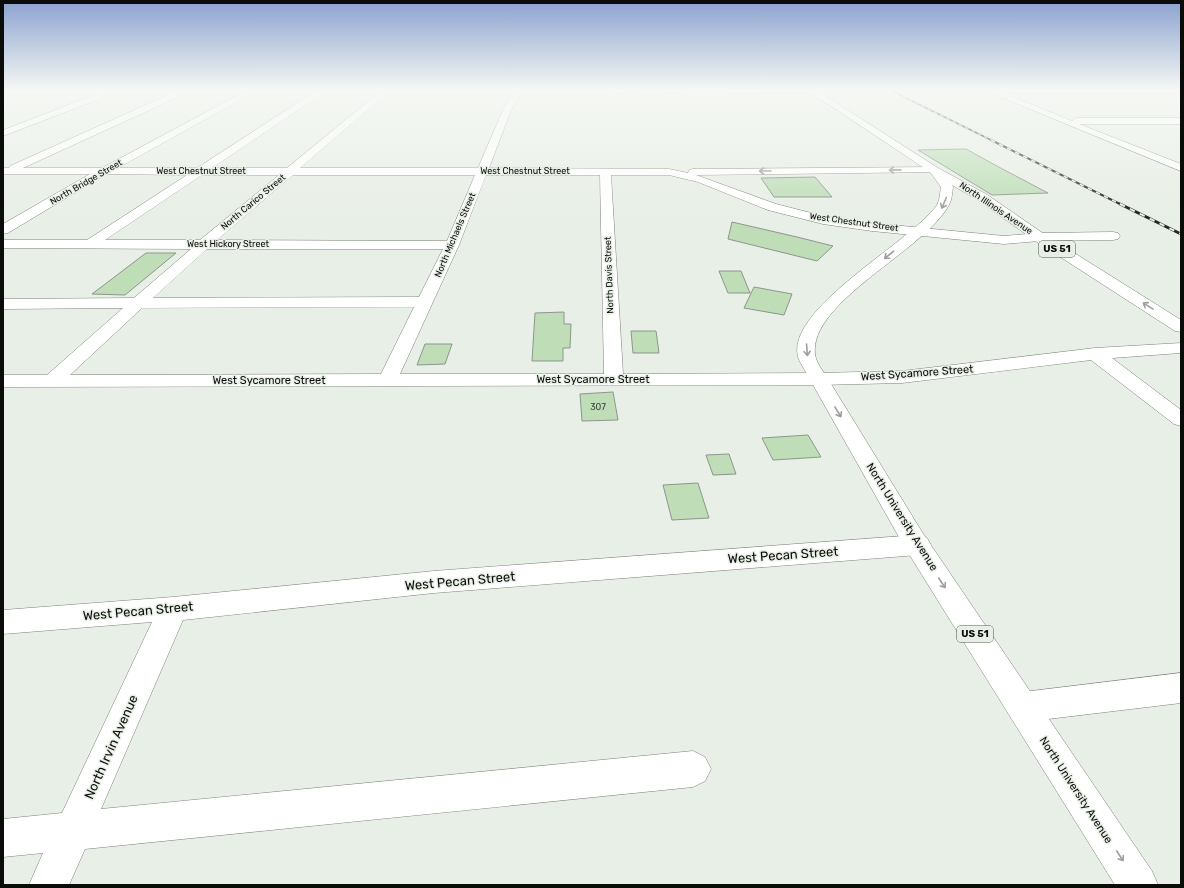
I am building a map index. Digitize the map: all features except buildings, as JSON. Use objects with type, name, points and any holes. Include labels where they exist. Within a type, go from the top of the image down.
[{"type":"street","points":[[5,171],[94,131]]},
{"type":"street","name":"North Bridge Street","points":[[3,230],[104,171],[177,131]]},
{"type":"street","points":[[90,244],[258,131]]},
{"type":"street","name":"North Carico Street","points":[[52,381],[204,244],[336,131]]},
{"type":"street","name":"North Michaels Street","points":[[388,380],[452,245],[498,131]]},
{"type":"street","name":"North Illinois Avenue","points":[[875,131],[934,170],[982,197],[1039,237],[1181,327]]},
{"type":"street","points":[[1091,131],[1181,168]]},
{"type":"street","name":"West Chestnut Street","points":[[5,171],[482,171],[543,166],[607,167],[669,172],[702,180],[772,207],[816,218],[872,227],[1004,240],[1039,237],[1113,236]]},
{"type":"street","name":"North Davis Street","points":[[607,167],[614,379]]},
{"type":"street","points":[[669,172],[934,170]]},
{"type":"street","name":"North University Avenue","points":[[934,170],[947,186],[947,198],[940,212],[920,231],[851,287],[829,307],[815,325],[807,341],[806,354],[818,379],[918,545],[1138,885]]},
{"type":"street","name":"West Hickory Street","points":[[3,244],[452,245]]},
{"type":"street","points":[[3,304],[139,302],[425,302]]},
{"type":"street","name":"West Sycamore Street","points":[[3,381],[818,379],[902,377],[1095,354],[1181,348]]},
{"type":"street","points":[[1095,354],[1181,420]]},
{"type":"street","name":"West Pecan Street","points":[[3,622],[173,609],[434,582],[918,545]]},
{"type":"street","name":"North Irvin Avenue","points":[[49,885],[173,609]]},
{"type":"street","points":[[1023,707],[1181,688]]},
{"type":"street","points":[[3,838],[693,769]]},
{"type":"railway","points":[[974,131],[993,141]]},
{"type":"railway","points":[[991,140],[1122,205]]},
{"type":"railway","points":[[1120,204],[1181,234]]}]
